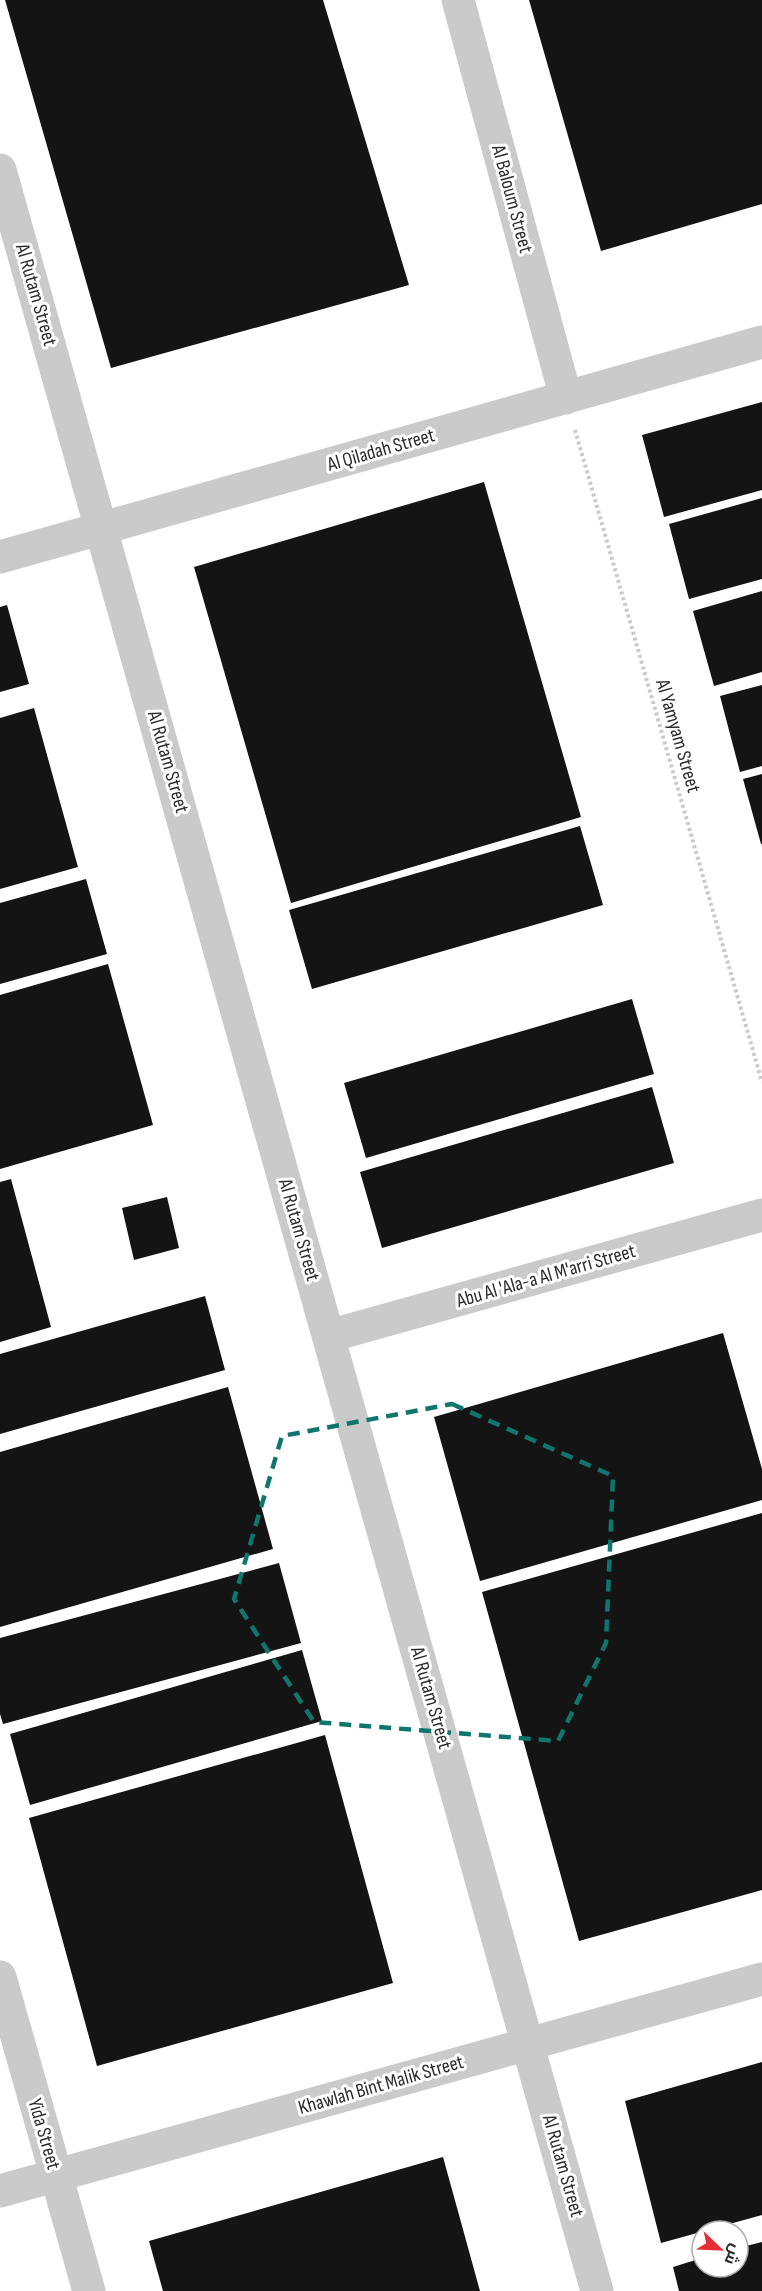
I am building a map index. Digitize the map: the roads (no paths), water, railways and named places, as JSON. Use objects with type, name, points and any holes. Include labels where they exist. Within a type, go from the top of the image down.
[{"type":"street","name":"Al Baloum Street","points":[[458,0],[566,398]]},
{"type":"street","name":"Al Rutam Street","points":[[0,170],[597,2291]]},
{"type":"street","name":"Al Qiladah Street","points":[[0,557],[762,342]]},
{"type":"street","name":"Abu Al 'Ala-a Al M'arri Street","points":[[329,1336],[762,1215]]},
{"type":"street","name":"Yida Street","points":[[0,1977],[89,2291]]},
{"type":"street","name":"Khawlah Bint Malik Street","points":[[0,2191],[762,1979]]}]
